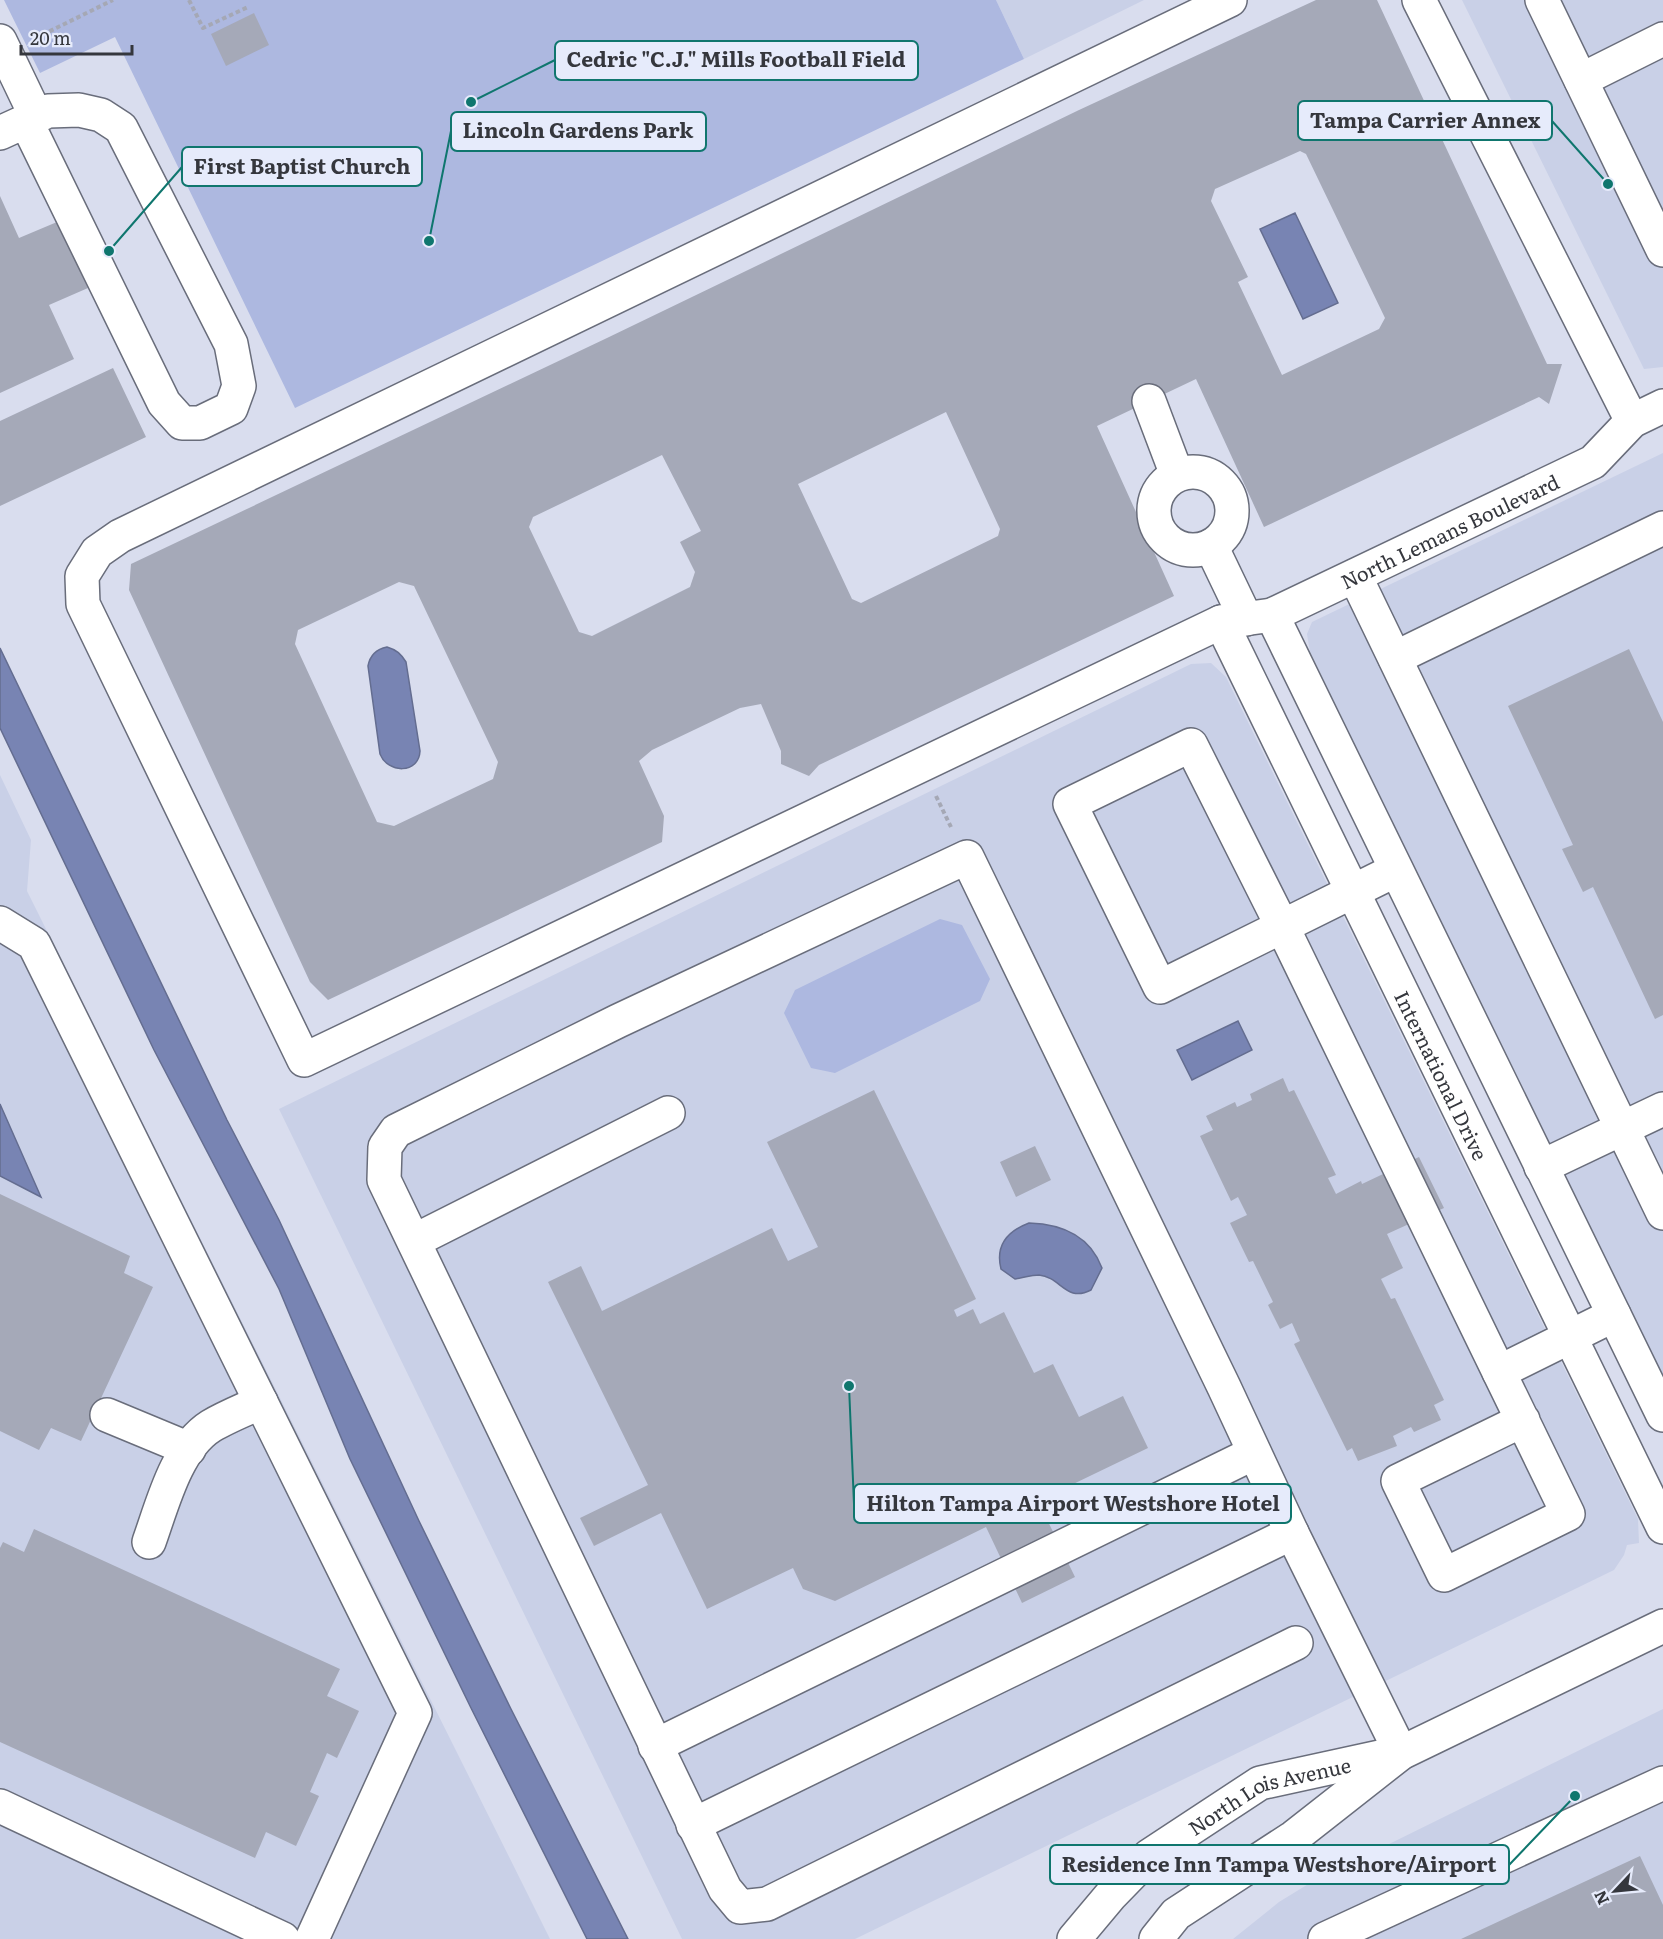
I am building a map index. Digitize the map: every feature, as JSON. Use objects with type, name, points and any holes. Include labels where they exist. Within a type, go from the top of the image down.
[{"type":"street","name":"North Lemans Boulevard","points":[[1230,0],[120,536],[97,552],[82,576],[83,604],[304,1060],[921,766],[1246,619],[1355,576],[1593,462],[1632,422],[1663,406]]},
{"type":"street","points":[[1419,0],[1632,422]]},
{"type":"street","points":[[1542,0],[1663,250]]},
{"type":"street","points":[[1581,80],[1663,39]]},
{"type":"street","points":[[3,47],[21,124],[164,403],[182,423],[200,423],[231,408],[239,386],[231,344],[121,128],[101,115],[79,110],[48,111],[21,124]]},
{"type":"street","points":[[1149,401],[1178,475]]},
{"type":"street","points":[[1190,471],[1203,473],[1215,479],[1225,488],[1231,501],[1232,514],[1229,527],[1211,546],[1199,550],[1187,550],[1174,546],[1157,528],[1153,516],[1154,503],[1159,491],[1167,481],[1178,475],[1190,471]]},
{"type":"street","points":[[1395,658],[1660,537]]},
{"type":"street","points":[[1211,546],[1246,619],[1396,870],[1663,1415]]},
{"type":"street","points":[[1355,576],[1663,1213]]},
{"type":"street","name":"International Drive","points":[[1246,619],[1353,892],[1663,1527]]},
{"type":"street","points":[[1396,870],[1353,892],[1282,926],[1160,987],[1070,804],[1191,745],[1282,926],[1523,1420],[1568,1514],[1444,1575],[1398,1481],[1523,1420]]},
{"type":"street","points":[[1296,1643],[767,1904],[740,1907],[724,1889],[384,1180],[385,1147],[396,1131],[618,1021],[967,857],[1224,1387],[1292,1533],[1401,1753]]},
{"type":"street","points":[[0,923],[34,944],[415,1713],[312,1939]]},
{"type":"street","points":[[1541,1167],[1663,1109]]},
{"type":"street","points":[[414,1241],[668,1113]]},
{"type":"street","points":[[1499,1372],[1614,1315]]},
{"type":"street","points":[[149,1542],[172,1478],[196,1439],[210,1427],[261,1402]]},
{"type":"street","points":[[107,1414],[189,1449]]},
{"type":"street","points":[[656,1746],[1254,1453]]},
{"type":"street","points":[[693,1824],[1292,1533]]},
{"type":"street","name":"North Lois Avenue","points":[[1156,1939],[1176,1914],[1294,1837],[1401,1753],[1663,1626]]},
{"type":"street","name":"North Lois Avenue","points":[[1074,1939],[1111,1895],[1149,1856],[1260,1783],[1401,1753]]},
{"type":"street","points":[[1326,1939],[1663,1783]]},
{"type":"street","points":[[0,1806],[283,1939]]},
{"type":"path","points":[[3,47],[113,0]]},
{"type":"path","points":[[189,0],[203,28],[248,6]]},
{"type":"path","points":[[921,766],[967,857]]},
{"type":"shaded area","points":[[4,0],[996,0],[1024,59],[295,408],[115,37],[40,73]]},
{"type":"shaded area","points":[[996,0],[1144,0],[1024,59]]},
{"type":"shaded area","points":[[1462,0],[1663,0],[1663,367],[1644,369]]},
{"type":"shaded area","points":[[1295,213],[1338,303],[1303,319],[1260,229]]},
{"type":"shaded area","points":[[1663,453],[1663,1375],[1310,652],[1307,634],[1312,622]]},
{"type":"shaded area","points":[[387,647],[393,649],[406,662],[420,751],[414,764],[403,769],[389,765],[380,754],[368,666],[374,653]]},
{"type":"shaded area","points":[[0,648],[227,1120],[279,1220],[419,1521],[628,1939],[587,1939],[471,1708],[350,1459],[279,1289],[154,1050],[0,728]]},
{"type":"shaded area","points":[[1211,663],[1226,677],[1638,1519],[1639,1543],[1627,1545],[1624,1555],[1614,1570],[855,1939],[682,1939],[279,1109],[1191,664]]},
{"type":"shaded area","points":[[0,775],[31,840],[27,891],[550,1939],[0,1939]]},
{"type":"shaded area","points":[[940,919],[962,925],[990,979],[980,1001],[835,1073],[811,1068],[784,1013],[795,990]]},
{"type":"shaded area","points":[[1238,1021],[1252,1050],[1192,1080],[1177,1050]]},
{"type":"shaded area","points":[[0,1104],[41,1197],[0,1176]]},
{"type":"shaded area","points":[[1029,1223],[1063,1229],[1082,1240],[1090,1248],[1102,1268],[1091,1290],[1075,1293],[1039,1275],[1015,1279],[1001,1269],[1000,1253],[1005,1240],[1015,1230]]},
{"type":"shaded area","points":[[1663,1709],[1663,1939],[1233,1939],[1279,1902],[1310,1883]]},
{"type":"building","points":[[1316,0],[1377,0],[1547,364],[1562,364],[1549,404],[1539,397],[1264,527],[1196,379],[1097,426],[1174,596],[819,765],[809,776],[781,764],[781,751],[761,704],[740,708],[652,750],[639,761],[664,816],[662,842],[328,1000],[310,982],[129,590],[131,564],[1079,110]],"holes":[[[1300,151],[1306,154],[1385,318],[1379,329],[1282,375],[1238,282],[1248,277],[1211,201],[1215,189]],[[946,412],[1000,529],[998,536],[861,603],[852,599],[798,484]],[[662,455],[701,531],[680,542],[695,572],[690,587],[592,636],[579,632],[529,527],[533,517]],[[399,582],[414,586],[498,762],[493,779],[394,826],[377,822],[295,644],[298,630]]]},
{"type":"building","points":[[254,13],[269,45],[226,66],[211,34]]},
{"type":"building","points":[[0,196],[19,238],[57,222],[88,288],[49,305],[74,359],[0,393]]},
{"type":"building","points":[[113,368],[146,437],[0,506],[0,421]]},
{"type":"building","points":[[1629,649],[1663,722],[1663,1015],[1655,1019],[1593,887],[1583,892],[1562,849],[1573,845],[1508,706]]},
{"type":"building","points":[[1283,1078],[1289,1092],[1294,1090],[1336,1175],[1328,1178],[1336,1194],[1419,1157],[1444,1208],[1387,1234],[1403,1268],[1381,1279],[1391,1299],[1395,1298],[1444,1400],[1434,1405],[1441,1420],[1414,1432],[1411,1427],[1393,1436],[1397,1446],[1358,1461],[1352,1448],[1347,1451],[1294,1344],[1300,1341],[1292,1323],[1280,1329],[1268,1305],[1273,1302],[1253,1261],[1249,1262],[1230,1223],[1247,1215],[1238,1197],[1231,1201],[1200,1136],[1213,1130],[1206,1116],[1235,1102],[1237,1107],[1252,1100],[1250,1094]]},
{"type":"building","points":[[874,1090],[976,1299],[954,1310],[957,1317],[973,1309],[980,1324],[1004,1312],[1034,1373],[1053,1364],[1079,1417],[1123,1396],[1148,1448],[1038,1501],[1075,1577],[1022,1603],[986,1527],[835,1601],[803,1589],[793,1568],[707,1609],[661,1513],[594,1546],[580,1518],[648,1485],[548,1282],[581,1266],[602,1311],[772,1228],[788,1261],[818,1247],[767,1142]]},
{"type":"building","points":[[1035,1146],[1051,1180],[1016,1197],[1000,1162]]},
{"type":"building","points":[[0,1194],[130,1256],[124,1273],[153,1287],[81,1441],[51,1428],[39,1450],[0,1431]]},
{"type":"building","points":[[34,1529],[340,1669],[327,1696],[359,1711],[337,1758],[327,1753],[310,1792],[319,1796],[296,1846],[266,1832],[255,1858],[0,1742],[0,1548],[3,1542],[24,1552]]},
{"type":"building","points":[[1640,1856],[1663,1905],[1663,1939],[1461,1939]]},
{"type":"place","name":"Cedric \"C.J.\" Mills Football Field","points":[[471,102]]},
{"type":"place","name":"Tampa Carrier Annex","points":[[1608,184]]},
{"type":"place","name":"Lincoln Gardens Park","points":[[429,241]]},
{"type":"place","name":"First Baptist Church","points":[[109,251]]},
{"type":"place","name":"Hilton Tampa Airport Westshore Hotel","points":[[849,1386]]},
{"type":"place","name":"Residence Inn Tampa Westshore/Airport","points":[[1575,1796]]}]
